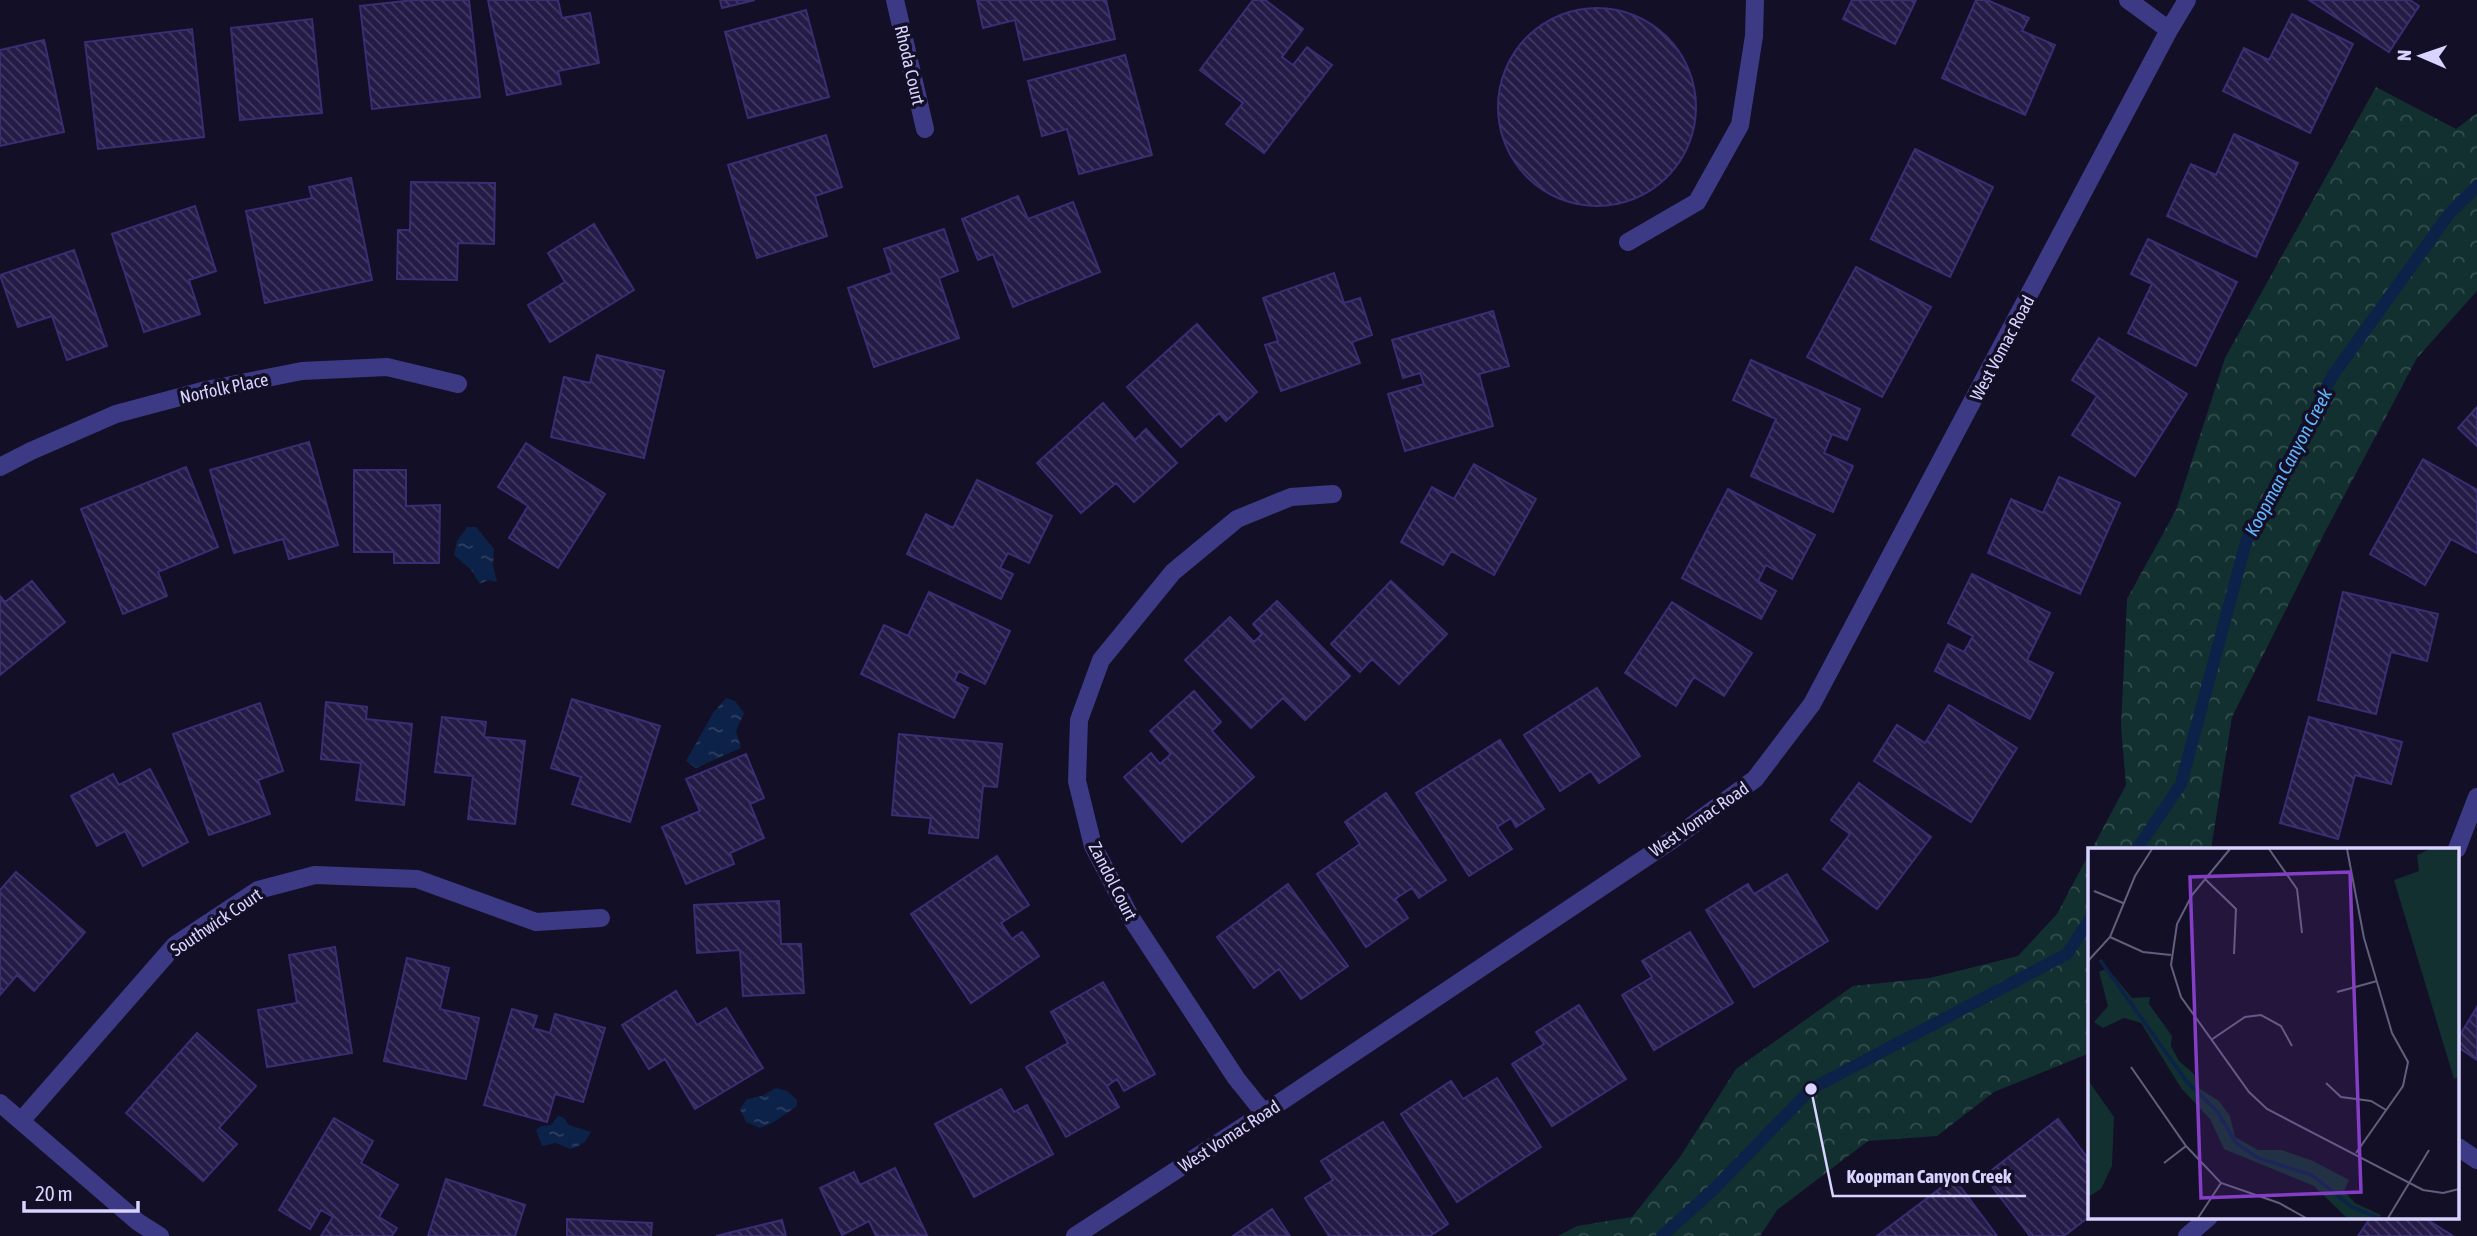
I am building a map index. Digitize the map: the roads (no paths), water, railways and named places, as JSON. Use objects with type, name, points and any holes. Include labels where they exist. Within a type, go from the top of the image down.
[{"type":"street","name":"Rhoda Court","points":[[895,0],[925,129]]},
{"type":"street","points":[[1628,242],[1697,202],[1740,125],[1754,36],[1755,0]]},
{"type":"street","points":[[2128,0],[2169,30]]},
{"type":"street","name":"West Vomac Road","points":[[1075,1236],[1264,1113],[1672,839],[1755,779],[1812,705],[2187,0]]},
{"type":"street","name":"Norfolk Place","points":[[0,467],[116,414],[206,390],[302,371],[387,367],[458,384]]},
{"type":"street","name":"Zandol Court","points":[[1264,1113],[1236,1077],[1131,918],[1093,846],[1077,781],[1079,720],[1101,660],[1173,572],[1237,519],[1291,497],[1333,494]]},
{"type":"street","points":[[2457,848],[2477,797]]},
{"type":"street","name":"Southwick Court","points":[[21,1121],[176,945],[257,890],[315,875],[417,879],[536,922],[601,918]]},
{"type":"street","points":[[0,1103],[138,1222],[160,1236]]},
{"type":"street","points":[[2460,1148],[2477,1160]]},
{"type":"street","points":[[2187,1236],[2208,1218]]},
{"type":"water","points":[[467,527],[476,527],[494,549],[493,566],[497,582],[488,580],[480,584],[471,570],[454,555],[457,541]]},
{"type":"water","points":[[726,698],[735,701],[744,713],[736,731],[741,748],[696,768],[686,761],[713,713]]},
{"type":"water","points":[[776,1088],[787,1091],[797,1100],[797,1106],[760,1128],[746,1122],[740,1109],[747,1099],[762,1096]]},
{"type":"water","points":[[558,1116],[564,1118],[569,1125],[591,1132],[585,1142],[570,1149],[556,1143],[542,1146],[536,1130],[541,1126],[551,1125]]},
{"type":"waterway","name":"Koopman Canyon Creek","points":[[2138,848],[2181,784],[2246,542],[2333,375],[2449,214],[2477,186]]},
{"type":"waterway","name":"Koopman Canyon Creek","points":[[1662,1236],[1714,1189],[1811,1089],[2067,954],[2088,922]]},
{"type":"place","name":"Koopman Canyon Creek","points":[[1811,1089]]}]
